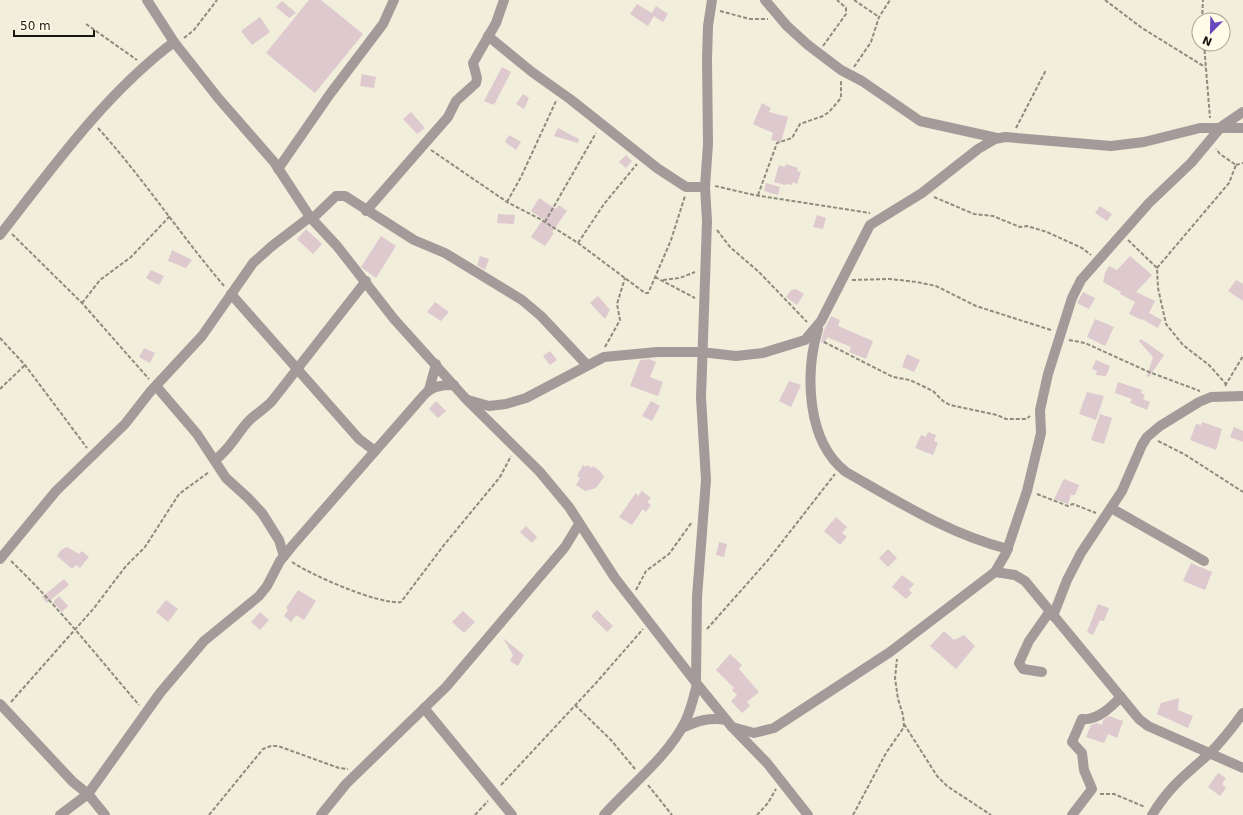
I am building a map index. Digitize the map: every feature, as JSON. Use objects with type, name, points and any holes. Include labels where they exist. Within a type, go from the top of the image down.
[{"type":"street","points":[[147,0],[175,43],[219,99],[278,169],[311,218],[338,246],[394,319],[466,399],[539,471],[569,507],[599,555],[649,622],[729,724],[767,763],[808,815]]},
{"type":"street","points":[[278,169],[330,94],[383,24],[394,0]]},
{"type":"street","points":[[366,211],[448,118],[456,101],[476,83],[477,78],[473,63],[488,36],[504,0]]},
{"type":"street","points":[[765,0],[782,19],[818,53],[841,70],[920,121],[997,138],[1111,146],[1144,142],[1216,127],[1243,128]]},
{"type":"street","points":[[604,815],[667,748],[682,728],[689,713],[697,683],[697,597],[706,480],[701,398],[701,352],[707,221],[705,186],[708,137],[707,59],[711,4]]},
{"type":"street","points":[[488,36],[532,72],[686,187],[705,186]]},
{"type":"street","points":[[3,232],[50,170],[92,122],[145,65],[175,43]]},
{"type":"street","points":[[682,728],[710,718],[754,733],[774,728],[898,646],[995,572],[1004,559],[1008,549],[1027,490],[1041,432],[1040,410],[1048,374],[1072,298],[1082,280],[1149,203],[1191,163],[1210,141],[1216,127],[1243,112]]},
{"type":"street","points":[[997,138],[978,149],[922,192],[883,215],[867,228],[816,331],[811,371],[812,411],[831,457],[840,468],[944,526],[963,535],[1008,549]]},
{"type":"street","points":[[2,556],[56,491],[125,424],[156,386],[202,336],[253,263],[272,246],[311,218],[332,200],[341,196],[350,198],[366,211],[414,240],[445,253],[465,264],[522,300],[590,363]]},
{"type":"street","points":[[215,460],[226,453],[246,424],[263,410],[366,281]]},
{"type":"street","points":[[231,294],[359,438],[375,451]]},
{"type":"street","points":[[466,399],[489,406],[506,404],[526,398],[590,363],[604,357],[616,355],[701,352],[723,356],[762,353],[798,343],[805,340],[816,331]]},
{"type":"street","points":[[60,815],[88,794],[160,693],[204,641],[259,596],[267,586],[273,572],[284,556],[428,390],[436,364]]},
{"type":"street","points":[[428,390],[443,385],[454,385]]},
{"type":"street","points":[[156,386],[197,434],[226,478],[262,513],[279,540],[284,556]]},
{"type":"street","points":[[1042,672],[1023,669],[1019,663],[1029,641],[1052,614],[1081,553],[1122,491],[1142,445],[1160,426],[1200,402],[1211,397],[1243,396]]},
{"type":"street","points":[[1111,508],[1204,561]]},
{"type":"street","points":[[321,815],[346,784],[446,687],[565,547],[580,524]]},
{"type":"street","points":[[995,572],[1015,575],[1025,581],[1139,719],[1148,726],[1243,768]]},
{"type":"street","points":[[1072,815],[1092,789],[1084,770],[1082,753],[1072,742],[1082,719],[1088,720],[1100,714],[1120,697]]},
{"type":"street","points":[[2,706],[73,782],[88,794],[105,815]]},
{"type":"street","points":[[424,708],[512,815]]},
{"type":"street","points":[[1152,815],[1180,778],[1210,753],[1243,714]]},
{"type":"path","points":[[175,43],[194,30],[218,0]]},
{"type":"path","points":[[818,53],[846,14],[846,8],[838,0]]},
{"type":"path","points":[[854,0],[879,17]]},
{"type":"path","points":[[850,75],[871,42],[879,17],[890,0]]},
{"type":"path","points":[[1105,0],[1142,28],[1205,67]]},
{"type":"path","points":[[1202,12],[1203,0]]},
{"type":"path","points":[[711,4],[750,19],[782,19]]},
{"type":"path","points":[[86,24],[145,65]]},
{"type":"path","points":[[1204,52],[1205,67],[1216,127]]},
{"type":"path","points":[[758,195],[777,143],[789,140],[800,124],[823,116],[839,102],[842,92],[841,70]]},
{"type":"path","points":[[1011,138],[1046,70]]},
{"type":"path","points":[[507,202],[551,113],[559,91]]},
{"type":"path","points":[[92,122],[123,156],[170,216],[197,255],[231,294]]},
{"type":"path","points":[[544,222],[583,158],[593,136],[604,126]]},
{"type":"path","points":[[1210,141],[1220,154],[1236,165]]},
{"type":"path","points":[[423,145],[449,161],[507,202],[578,243],[646,294],[650,289],[682,209],[686,187]]},
{"type":"path","points":[[578,243],[604,204],[643,156]]},
{"type":"path","points":[[1236,165],[1243,163]]},
{"type":"path","points":[[1157,268],[1229,183],[1236,165]]},
{"type":"path","points":[[705,186],[729,188],[758,195],[883,215]]},
{"type":"path","points":[[922,192],[974,214],[993,216],[1020,227],[1027,226],[1047,232],[1082,248],[1099,260]]},
{"type":"path","points":[[82,303],[100,280],[131,257],[170,216]]},
{"type":"path","points":[[707,221],[722,236],[730,247],[759,272],[816,331],[854,358],[893,377],[910,380],[933,391],[950,406],[997,415],[1006,419],[1026,419],[1040,410]]},
{"type":"path","points":[[3,232],[82,303],[156,386]]},
{"type":"path","points":[[1122,234],[1157,268],[1158,288],[1166,324],[1183,345],[1209,366],[1226,384]]},
{"type":"path","points":[[662,280],[680,278],[705,267]]},
{"type":"path","points":[[590,363],[610,340],[619,325],[621,318],[617,304],[625,277]]},
{"type":"path","points":[[655,277],[704,302]]},
{"type":"path","points":[[842,280],[890,279],[936,286],[976,306],[1061,336],[1086,343],[1149,372],[1199,390],[1211,397],[1226,384],[1243,356]]},
{"type":"path","points":[[0,338],[25,365],[45,394],[93,455]]},
{"type":"path","points":[[0,389],[25,365]]},
{"type":"path","points":[[1148,437],[1184,454],[1243,492]]},
{"type":"path","points":[[284,556],[309,573],[361,594],[400,602],[444,545],[500,477],[515,448]]},
{"type":"path","points":[[2,706],[74,630],[111,587],[126,566],[145,547],[179,494],[210,471],[215,460]]},
{"type":"path","points":[[696,641],[768,560],[840,468]]},
{"type":"path","points":[[1027,490],[1068,506],[1073,504],[1080,506],[1105,517]]},
{"type":"path","points":[[630,597],[637,589],[644,573],[669,554],[694,519]]},
{"type":"path","points":[[2,556],[43,592],[146,714]]},
{"type":"path","points":[[475,815],[494,792],[630,645],[649,622]]},
{"type":"path","points":[[898,646],[895,678],[904,724],[937,776],[947,786],[991,815]]},
{"type":"path","points":[[575,705],[611,740],[672,815]]},
{"type":"path","points":[[853,815],[877,773],[886,753],[904,724]]},
{"type":"path","points":[[209,815],[263,749],[271,746],[278,746],[338,768],[361,769]]},
{"type":"path","points":[[757,815],[768,803],[781,781]]},
{"type":"path","points":[[1087,796],[1114,794],[1144,807],[1158,806]]},
{"type":"building","points":[[309,0],[321,0],[363,34],[315,93],[266,53]]},
{"type":"building","points":[[282,1],[296,13],[289,18],[276,7]]},
{"type":"building","points":[[637,4],[652,13],[656,6],[668,14],[663,22],[654,16],[648,26],[630,14]]},
{"type":"building","points":[[260,17],[270,32],[252,45],[241,31]]},
{"type":"building","points":[[502,67],[511,72],[494,105],[484,101]]},
{"type":"building","points":[[362,74],[376,77],[374,88],[360,86]]},
{"type":"building","points":[[523,94],[529,98],[524,109],[516,104]]},
{"type":"building","points":[[762,103],[771,108],[769,112],[788,117],[781,142],[771,140],[773,133],[753,124]]},
{"type":"building","points":[[411,112],[425,128],[417,134],[403,119]]},
{"type":"building","points":[[558,128],[579,139],[578,143],[554,136]]},
{"type":"building","points":[[509,135],[521,142],[516,150],[505,142]]},
{"type":"building","points":[[626,155],[632,161],[626,168],[619,162]]},
{"type":"building","points":[[786,164],[798,168],[797,171],[801,172],[797,184],[793,182],[792,185],[785,185],[774,182],[779,165],[785,167]]},
{"type":"building","points":[[766,183],[780,187],[778,195],[764,191]]},
{"type":"building","points":[[539,198],[556,209],[559,205],[567,211],[552,232],[554,233],[545,246],[531,237],[543,219],[531,211]]},
{"type":"building","points":[[1100,206],[1112,214],[1107,221],[1095,213]]},
{"type":"building","points":[[498,214],[515,215],[514,224],[497,223]]},
{"type":"building","points":[[817,215],[826,218],[823,229],[813,227]]},
{"type":"building","points":[[306,229],[322,244],[313,254],[297,239]]},
{"type":"building","points":[[381,236],[396,246],[376,278],[361,267]]},
{"type":"building","points":[[172,250],[192,260],[186,268],[168,261]]},
{"type":"building","points":[[480,256],[489,259],[485,270],[477,265]]},
{"type":"building","points":[[1130,256],[1152,275],[1136,292],[1155,301],[1149,313],[1162,320],[1158,328],[1129,314],[1135,302],[1103,282],[1105,273],[1109,266],[1117,270]]},
{"type":"building","points":[[151,270],[164,276],[159,285],[146,278]]},
{"type":"building","points":[[1236,280],[1243,284],[1243,301],[1228,291]]},
{"type":"building","points":[[796,289],[804,294],[797,305],[786,297],[791,290]]},
{"type":"building","points":[[1083,292],[1095,298],[1089,309],[1077,303]]},
{"type":"building","points":[[598,296],[610,310],[605,319],[590,303]]},
{"type":"building","points":[[435,302],[449,312],[441,321],[427,312]]},
{"type":"building","points":[[831,316],[840,320],[838,326],[873,341],[866,359],[849,352],[851,347],[827,337],[825,344],[821,342],[824,330]]},
{"type":"building","points":[[1095,319],[1114,327],[1105,346],[1087,337]]},
{"type":"building","points":[[1141,339],[1164,355],[1149,377],[1147,376],[1153,357],[1139,341]]},
{"type":"building","points":[[144,348],[155,353],[150,363],[139,357]]},
{"type":"building","points":[[550,351],[557,360],[550,365],[543,356]]},
{"type":"building","points":[[907,354],[920,360],[914,372],[902,367]]},
{"type":"building","points":[[649,359],[656,362],[650,377],[663,382],[658,396],[630,386],[640,360]]},
{"type":"building","points":[[1096,360],[1110,366],[1106,376],[1096,375],[1097,371],[1092,369]]},
{"type":"building","points":[[789,381],[801,385],[791,407],[779,401]]},
{"type":"building","points":[[1118,382],[1142,390],[1141,393],[1145,395],[1143,399],[1150,402],[1147,410],[1130,403],[1132,399],[1115,393]]},
{"type":"building","points":[[1087,392],[1104,396],[1096,420],[1079,414]]},
{"type":"building","points":[[436,401],[446,411],[438,418],[429,409]]},
{"type":"building","points":[[651,401],[660,406],[652,421],[642,416]]},
{"type":"building","points":[[1100,414],[1112,418],[1104,444],[1091,440]]},
{"type":"building","points":[[1202,422],[1222,429],[1216,450],[1190,440],[1196,424],[1201,425]]},
{"type":"building","points":[[1234,427],[1243,431],[1243,442],[1230,437]]},
{"type":"building","points":[[928,432],[936,435],[934,441],[938,443],[933,455],[915,448],[921,435],[926,437]]},
{"type":"building","points":[[583,465],[586,467],[587,465],[592,468],[593,466],[600,471],[604,477],[596,488],[585,491],[576,485],[580,478],[577,476]]},
{"type":"building","points":[[1064,479],[1079,485],[1075,495],[1071,495],[1068,504],[1054,499]]},
{"type":"building","points":[[642,491],[651,498],[647,502],[651,505],[646,512],[643,509],[632,525],[619,517],[636,493],[638,496]]},
{"type":"building","points":[[836,517],[847,527],[842,533],[847,537],[840,545],[824,531]]},
{"type":"building","points":[[526,526],[537,537],[532,543],[520,532]]},
{"type":"building","points":[[719,542],[727,544],[724,557],[716,555]]},
{"type":"building","points":[[67,547],[79,554],[82,551],[89,557],[80,568],[76,565],[72,569],[57,556],[61,550]]},
{"type":"building","points":[[888,549],[897,558],[888,567],[879,558]]},
{"type":"building","points":[[1191,563],[1212,572],[1205,590],[1183,581]]},
{"type":"building","points":[[902,575],[914,584],[909,590],[912,593],[906,599],[892,587]]},
{"type":"building","points":[[64,579],[69,585],[47,603],[42,597]]},
{"type":"building","points":[[298,590],[316,601],[304,620],[296,615],[291,622],[284,616],[288,610],[286,608]]},
{"type":"building","points":[[59,596],[68,606],[62,612],[53,602]]},
{"type":"building","points":[[166,600],[178,609],[168,622],[156,612]]},
{"type":"building","points":[[1098,604],[1109,608],[1104,621],[1100,620],[1093,635],[1087,632]]},
{"type":"building","points":[[597,610],[613,626],[607,632],[591,616]]},
{"type":"building","points":[[463,611],[475,622],[464,633],[452,622]]},
{"type":"building","points":[[260,612],[269,620],[260,630],[251,622]]},
{"type":"building","points":[[944,631],[954,640],[964,635],[975,646],[956,669],[930,646]]},
{"type":"building","points":[[503,638],[524,655],[518,666],[510,661],[513,655]]},
{"type":"building","points":[[730,654],[742,665],[739,669],[759,692],[747,702],[750,706],[742,713],[731,701],[737,695],[732,690],[734,688],[716,670]]},
{"type":"building","points":[[1179,698],[1178,710],[1193,716],[1188,728],[1157,714],[1161,703]]},
{"type":"building","points":[[1109,716],[1123,721],[1117,738],[1108,734],[1104,743],[1086,737],[1091,725],[1097,723],[1102,725],[1103,720]]},
{"type":"building","points":[[1218,773],[1226,778],[1222,784],[1226,788],[1220,796],[1208,787]]}]
